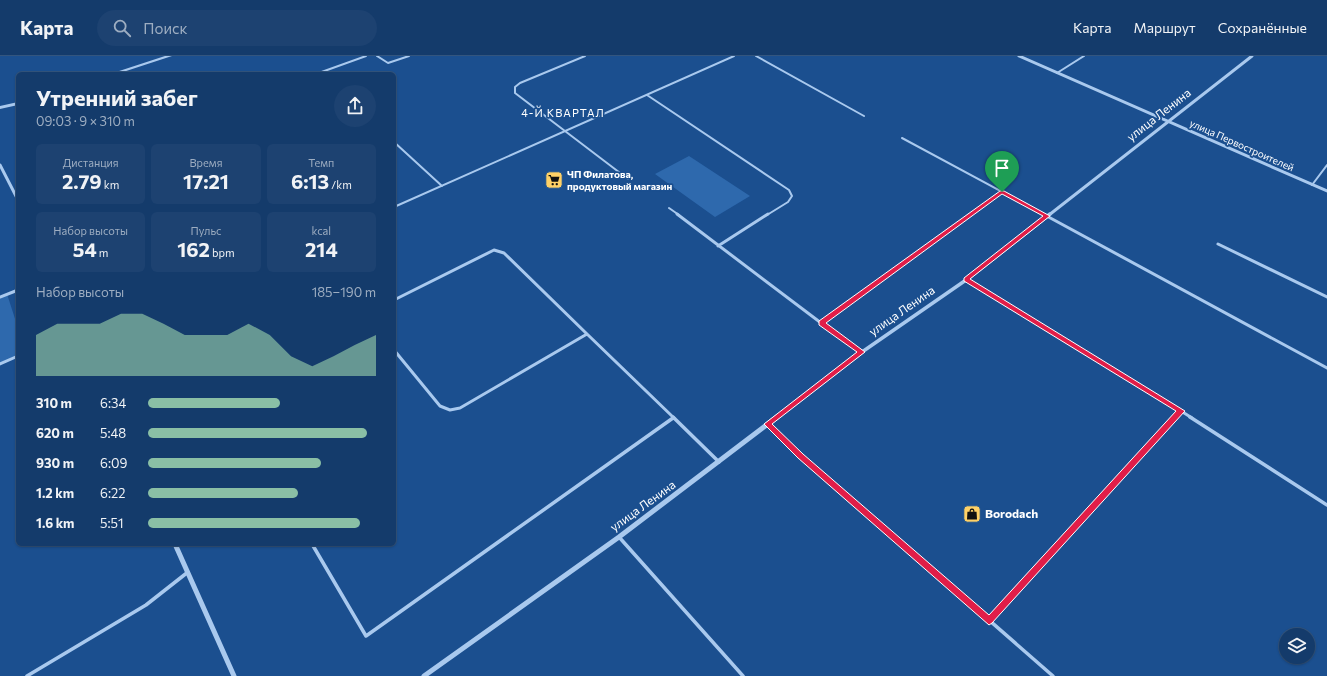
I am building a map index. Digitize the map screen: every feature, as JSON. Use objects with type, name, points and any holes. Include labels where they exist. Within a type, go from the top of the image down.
[{"type":"street","points":[[118,72],[170,56]]},
{"type":"street","name":"улица Первостроителей","points":[[1018,56],[1327,191]]},
{"type":"street","name":"улица Ленина","points":[[424,676],[619,537],[862,352],[966,280],[1252,56]]},
{"type":"street","points":[[0,108],[16,104]]},
{"type":"street","points":[[0,165],[16,196]]},
{"type":"street","points":[[176,546],[234,676]]},
{"type":"lane","points":[[322,72],[366,56]]},
{"type":"lane","points":[[377,56],[388,63],[408,56]]},
{"type":"lane","points":[[585,56],[520,83],[515,87],[515,93],[628,179]]},
{"type":"lane","points":[[396,206],[734,56]]},
{"type":"lane","points":[[756,56],[864,116]]},
{"type":"lane","points":[[1057,73],[1084,56]]},
{"type":"lane","points":[[647,95],[789,190],[792,196],[788,202],[718,246]]},
{"type":"lane","points":[[902,138],[1327,368]]},
{"type":"lane","points":[[396,144],[442,186]]},
{"type":"lane","points":[[1312,185],[1327,165]]},
{"type":"lane","points":[[821,323],[1002,192]]},
{"type":"lane","points":[[669,208],[821,323],[862,352]]},
{"type":"lane","points":[[1218,244],[1327,297]]},
{"type":"lane","points":[[396,299],[494,250],[504,253],[719,462]]},
{"type":"lane","points":[[966,280],[1181,411],[1327,505]]},
{"type":"lane","points":[[0,297],[16,291]]},
{"type":"lane","points":[[396,352],[440,406],[450,410],[460,408],[588,334]]},
{"type":"lane","points":[[0,364],[16,357]]},
{"type":"lane","points":[[989,620],[1181,411]]},
{"type":"lane","points":[[313,546],[366,636],[673,418]]},
{"type":"lane","points":[[767,424],[801,456],[1053,676]]},
{"type":"lane","points":[[619,537],[743,676]]},
{"type":"lane","points":[[27,676],[146,605],[188,572]]},
{"type":"shaded area","points":[[689,156],[750,196],[715,217],[655,174]]},
{"type":"shaded area","points":[[7,294],[16,322],[16,357],[0,364],[0,297]]},
{"type":"place","name":"ЧП Филатова, продуктовый магазин","points":[[554,180]]},
{"type":"place","name":"Borodach","points":[[972,514]]},
{"type":"district","name":"4-Й КВАРТАЛ","points":[[563,113]]},
{"type":"route","points":[[1002,192],[1047,216],[966,280],[1181,411],[989,620],[801,456],[767,424],[862,352],[821,323],[1002,192]]}]
